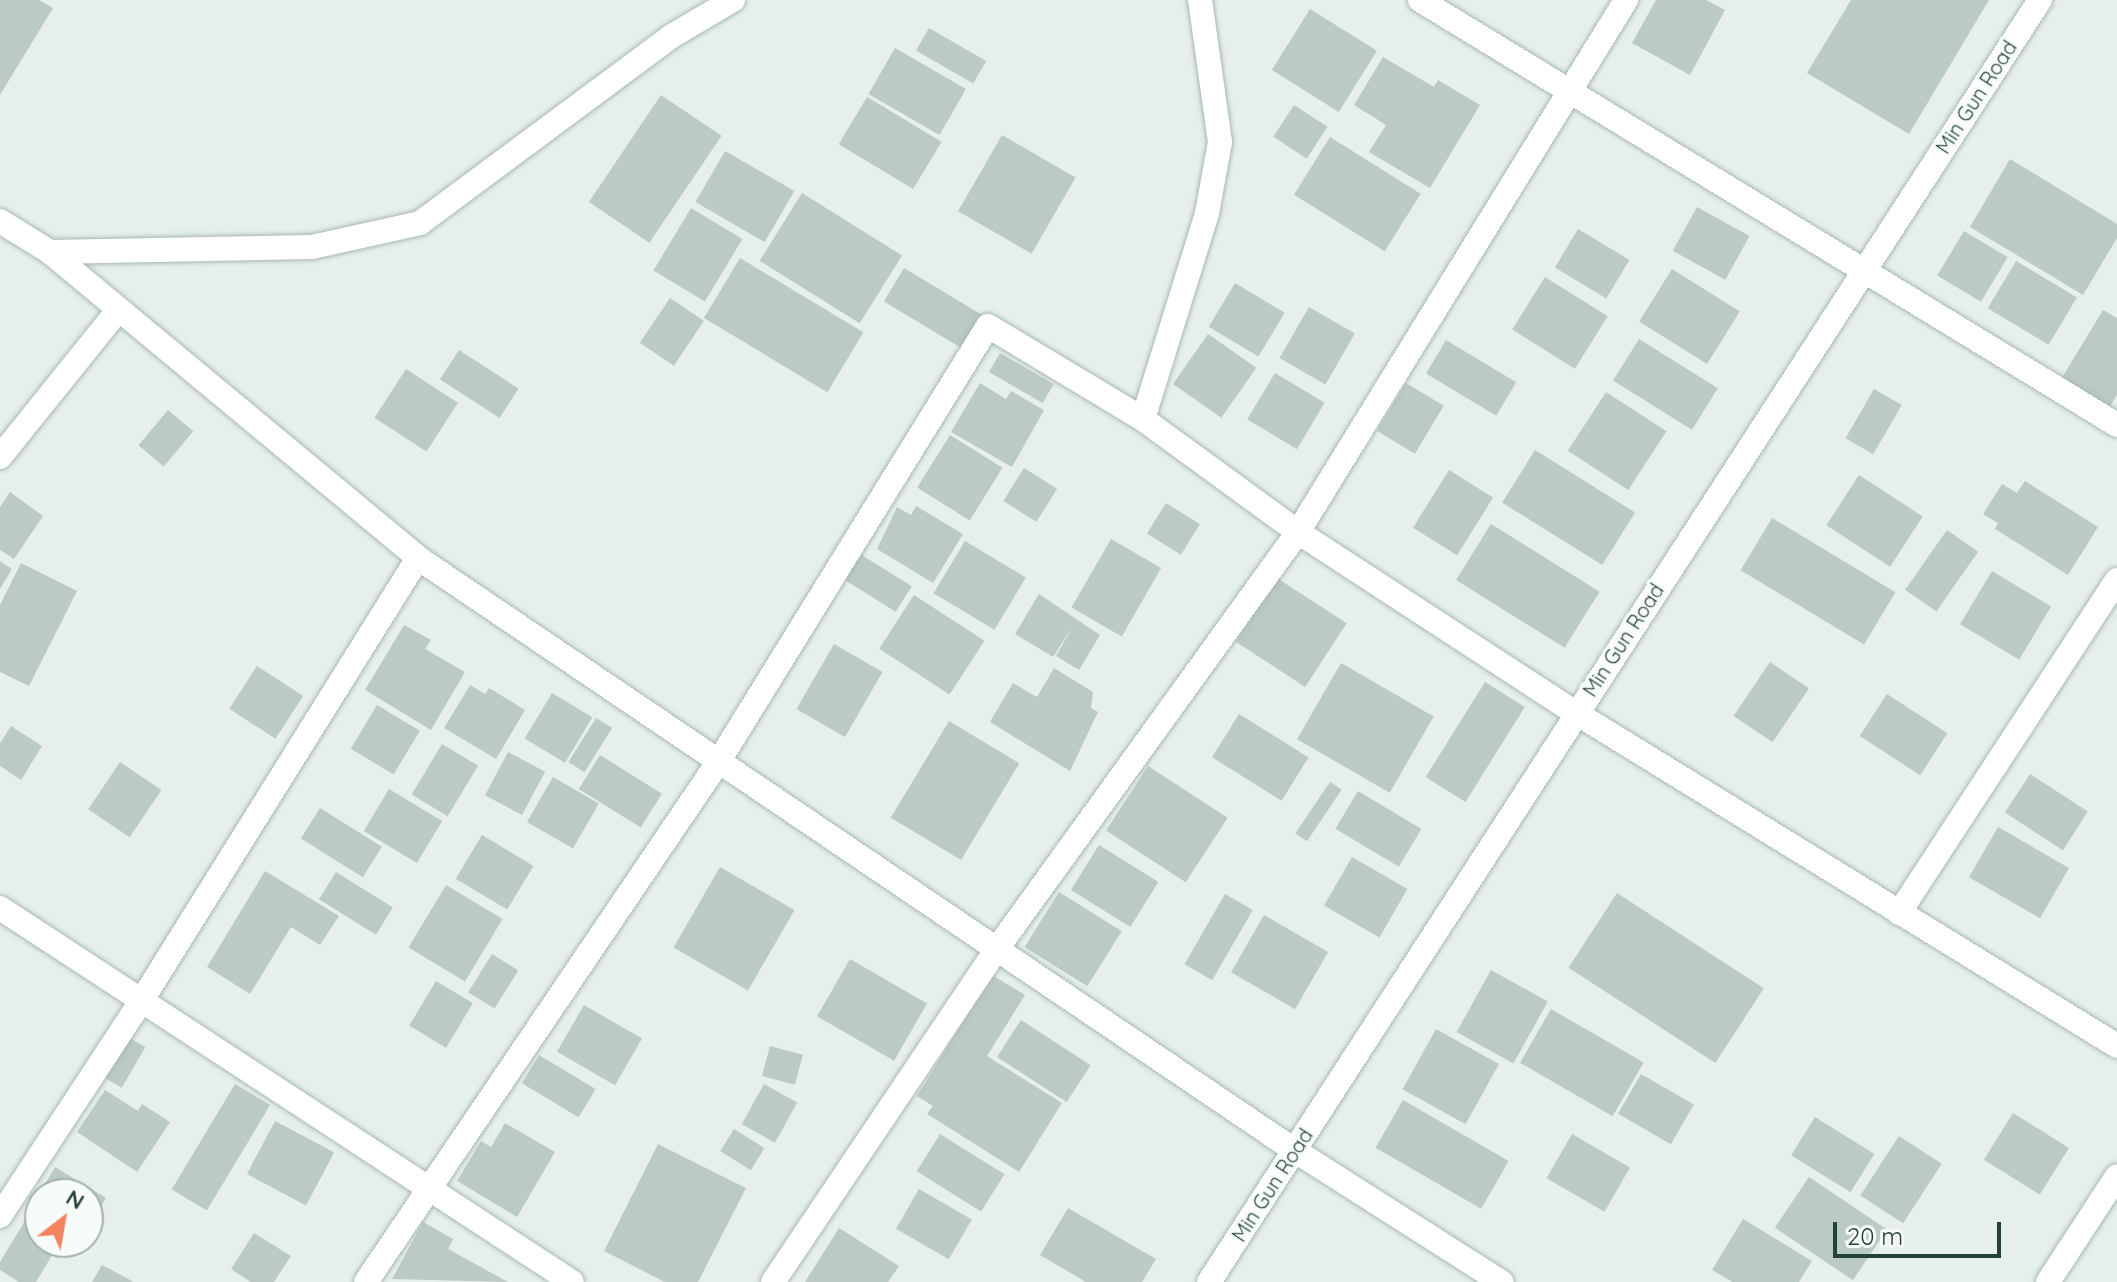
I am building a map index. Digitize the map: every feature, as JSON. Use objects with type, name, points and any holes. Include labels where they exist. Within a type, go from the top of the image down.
[{"type":"street","points":[[50,252],[312,247],[420,223],[670,37],[733,0]]},
{"type":"street","points":[[1143,419],[1207,213],[1220,142],[1200,0]]},
{"type":"street","points":[[1420,0],[1865,267],[2117,425]]},
{"type":"street","points":[[773,1282],[999,946],[1298,532],[1567,88],[1626,0]]},
{"type":"street","name":"Min Gun Road","points":[[1209,1282],[2040,0]]},
{"type":"street","points":[[0,221],[50,252],[418,558],[999,946],[1294,1150],[1501,1282]]},
{"type":"street","points":[[0,457],[118,310]]},
{"type":"street","points":[[366,1282],[425,1189],[719,761],[988,326],[1143,419],[1298,532],[1576,713],[2117,1046]]},
{"type":"street","points":[[0,1216],[142,1000],[418,558]]},
{"type":"street","points":[[1899,913],[2117,580]]},
{"type":"street","points":[[0,908],[425,1189],[572,1282]]},
{"type":"street","points":[[2048,1282],[2117,1176]]},
{"type":"building","points":[[0,0],[39,0],[53,8],[0,95]]},
{"type":"building","points":[[1656,0],[1706,0],[1725,10],[1690,75],[1632,43]]},
{"type":"building","points":[[1851,0],[1989,0],[1909,134],[1807,73]]},
{"type":"building","points":[[1310,9],[1377,51],[1339,112],[1272,70]]},
{"type":"building","points":[[929,28],[986,61],[973,84],[916,51]]},
{"type":"building","points":[[895,48],[966,89],[940,135],[868,94]]},
{"type":"building","points":[[1383,57],[1434,87],[1438,80],[1480,105],[1430,188],[1369,152],[1386,125],[1354,105]]},
{"type":"building","points":[[661,95],[722,136],[649,243],[589,202]]},
{"type":"building","points":[[867,97],[942,142],[913,189],[839,144]]},
{"type":"building","points":[[1294,105],[1328,127],[1307,159],[1273,137]]},
{"type":"building","points":[[1002,135],[1076,177],[1032,254],[958,211]]},
{"type":"building","points":[[1330,137],[1421,194],[1385,251],[1294,195]]},
{"type":"building","points":[[725,151],[794,191],[765,242],[696,202]]},
{"type":"building","points":[[2010,159],[2117,224],[2117,238],[2083,295],[1970,227]]},
{"type":"building","points":[[802,193],[902,256],[860,323],[760,261]]},
{"type":"building","points":[[1697,207],[1749,236],[1725,280],[1673,251]]},
{"type":"building","points":[[691,208],[742,239],[705,301],[653,271]]},
{"type":"building","points":[[1578,229],[1629,260],[1606,298],[1555,268]]},
{"type":"building","points":[[1964,231],[2008,257],[1981,302],[1937,276]]},
{"type":"building","points":[[740,258],[863,332],[827,392],[704,318]]},
{"type":"building","points":[[2016,261],[2077,298],[2049,345],[1988,308]]},
{"type":"building","points":[[904,268],[988,318],[968,352],[884,301]]},
{"type":"building","points":[[1672,269],[1740,311],[1707,364],[1639,322]]},
{"type":"building","points":[[1545,277],[1608,316],[1575,369],[1512,330]]},
{"type":"building","points":[[1235,283],[1285,313],[1258,357],[1209,327]]},
{"type":"building","points":[[670,298],[704,321],[674,366],[640,343]]},
{"type":"building","points":[[1309,307],[1355,334],[1325,385],[1280,358]]},
{"type":"building","points":[[2103,310],[2117,318],[2117,395],[2108,410],[2060,381]]},
{"type":"building","points":[[1208,334],[1256,368],[1221,418],[1173,384]]},
{"type":"building","points":[[1639,339],[1718,388],[1692,430],[1613,381]]},
{"type":"building","points":[[1446,340],[1516,382],[1496,416],[1426,373]]},
{"type":"building","points":[[459,350],[519,389],[499,418],[440,379]]},
{"type":"building","points":[[1000,353],[1054,384],[1043,403],[989,372]]},
{"type":"building","points":[[406,369],[458,403],[426,451],[374,418]]},
{"type":"building","points":[[1275,373],[1325,403],[1297,449],[1247,419]]},
{"type":"building","points":[[980,383],[1006,399],[1011,391],[1044,410],[1012,467],[951,432]]},
{"type":"building","points":[[1406,383],[1444,406],[1415,454],[1377,431]]},
{"type":"building","points":[[1874,389],[1902,405],[1873,454],[1846,438]]},
{"type":"building","points":[[1606,392],[1666,431],[1628,490],[1568,451]]},
{"type":"building","points":[[168,410],[193,431],[164,466],[138,445]]},
{"type":"building","points":[[950,435],[1003,468],[970,520],[917,488]]},
{"type":"building","points":[[1535,450],[1635,513],[1602,565],[1502,503]]},
{"type":"building","points":[[1024,468],[1057,489],[1036,522],[1003,501]]},
{"type":"building","points":[[1449,470],[1493,498],[1457,555],[1413,528]]},
{"type":"building","points":[[1859,475],[1923,516],[1890,567],[1826,525]]},
{"type":"building","points":[[2025,481],[2098,527],[2068,575],[1995,529],[1998,523],[1983,514],[2002,484],[2017,493]]},
{"type":"building","points":[[10,492],[43,516],[14,559],[0,550],[0,507]]},
{"type":"building","points":[[1166,503],[1200,524],[1181,555],[1147,534]]},
{"type":"building","points":[[916,506],[963,534],[933,583],[877,549],[897,507],[911,515]]},
{"type":"building","points":[[1772,518],[1895,592],[1864,644],[1741,570]]},
{"type":"building","points":[[1491,524],[1600,592],[1565,648],[1456,580]]},
{"type":"building","points":[[1947,530],[1978,552],[1936,612],[1905,590]]},
{"type":"building","points":[[1111,539],[1161,568],[1122,636],[1072,607]]},
{"type":"building","points":[[965,541],[1026,578],[994,630],[934,593]]},
{"type":"building","points":[[860,554],[912,586],[896,612],[844,579]]},
{"type":"building","points":[[0,561],[12,569],[0,589]]},
{"type":"building","points":[[21,563],[77,591],[29,686],[0,672],[0,605]]},
{"type":"building","points":[[1992,571],[2051,607],[2019,660],[1960,624]]},
{"type":"building","points":[[1277,578],[1347,623],[1305,687],[1236,642]]},
{"type":"building","points":[[1039,594],[1100,635],[1079,670],[1056,656],[1073,626],[1053,657],[1015,634]]},
{"type":"building","points":[[914,595],[984,641],[950,694],[879,649]]},
{"type":"building","points":[[404,625],[431,640],[425,649],[465,672],[431,730],[365,690]]},
{"type":"building","points":[[834,644],[882,672],[845,737],[796,709]]},
{"type":"building","points":[[1770,662],[1809,688],[1773,742],[1734,716]]},
{"type":"building","points":[[1341,663],[1434,717],[1390,793],[1297,739]]},
{"type":"building","points":[[257,666],[303,696],[275,739],[229,709]]},
{"type":"building","points":[[1054,668],[1093,692],[1091,708],[1098,712],[1070,771],[990,722],[1013,683],[1037,697]]},
{"type":"building","points":[[1485,682],[1525,707],[1466,802],[1426,777]]},
{"type":"building","points":[[470,685],[485,694],[489,688],[525,710],[496,759],[444,728]]},
{"type":"building","points":[[552,693],[592,717],[565,763],[525,738]]},
{"type":"building","points":[[1887,694],[1947,733],[1920,775],[1860,736]]},
{"type":"building","points":[[377,705],[420,731],[394,774],[351,749]]},
{"type":"building","points":[[1239,714],[1309,757],[1282,801],[1212,757]]},
{"type":"building","points":[[596,718],[612,728],[585,772],[568,762]]},
{"type":"building","points":[[949,721],[1019,763],[961,860],[891,818]]},
{"type":"building","points":[[11,726],[42,746],[21,780],[0,766],[0,743]]},
{"type":"building","points":[[442,744],[478,766],[448,816],[412,795]]},
{"type":"building","points":[[508,752],[545,772],[522,815],[485,795]]},
{"type":"building","points":[[600,755],[662,794],[641,828],[579,789]]},
{"type":"building","points":[[120,762],[161,790],[130,837],[88,809]]},
{"type":"building","points":[[1148,766],[1228,818],[1186,882],[1106,831]]},
{"type":"building","points":[[2030,774],[2088,812],[2063,850],[2005,813]]},
{"type":"building","points":[[553,777],[599,804],[573,849],[527,822]]},
{"type":"building","points":[[1330,782],[1342,790],[1307,841],[1295,833]]},
{"type":"building","points":[[389,789],[442,821],[417,863],[364,831]]},
{"type":"building","points":[[1358,791],[1421,829],[1399,867],[1335,829]]},
{"type":"building","points":[[320,808],[382,847],[363,877],[301,839]]},
{"type":"building","points":[[1998,827],[2069,868],[2040,918],[1969,877]]},
{"type":"building","points":[[482,835],[533,866],[507,910],[456,879]]},
{"type":"building","points":[[1099,845],[1158,882],[1130,927],[1071,890]]},
{"type":"building","points":[[1352,857],[1407,889],[1379,937],[1324,905]]},
{"type":"building","points":[[720,867],[794,910],[748,991],[674,948]]},
{"type":"building","points":[[265,871],[339,916],[320,945],[291,927],[250,994],[207,967]]},
{"type":"building","points":[[336,872],[393,908],[376,935],[319,899]]},
{"type":"building","points":[[446,885],[503,919],[465,982],[408,948]]},
{"type":"building","points":[[1059,892],[1122,931],[1087,986],[1025,947]]},
{"type":"building","points":[[1617,893],[1764,988],[1715,1063],[1569,968]]},
{"type":"building","points":[[1225,894],[1253,910],[1212,980],[1184,964]]},
{"type":"building","points":[[1264,915],[1328,952],[1295,1009],[1231,972]]},
{"type":"building","points":[[492,954],[518,970],[494,1009],[468,992]]},
{"type":"building","points":[[850,959],[927,1003],[894,1061],[817,1016]]},
{"type":"building","points":[[1491,970],[1548,1002],[1513,1064],[1457,1032]]},
{"type":"building","points":[[992,975],[1025,995],[987,1056],[1062,1103],[1019,1172],[927,1114],[933,1106],[917,1096]]},
{"type":"building","points":[[436,981],[473,1003],[446,1048],[409,1026]]},
{"type":"building","points":[[584,1005],[642,1038],[615,1085],[557,1052]]},
{"type":"building","points":[[1551,1009],[1644,1062],[1613,1116],[1520,1063]]},
{"type":"building","points":[[1021,1020],[1091,1065],[1067,1102],[997,1057]]},
{"type":"building","points":[[1436,1029],[1499,1064],[1466,1124],[1403,1089]]},
{"type":"building","points":[[128,1037],[145,1047],[122,1088],[105,1078]]},
{"type":"building","points":[[770,1046],[803,1055],[795,1085],[762,1076]]},
{"type":"building","points":[[539,1055],[596,1089],[579,1117],[522,1083]]},
{"type":"building","points":[[1641,1074],[1694,1104],[1671,1144],[1618,1114]]},
{"type":"building","points":[[235,1084],[270,1105],[207,1211],[172,1189]]},
{"type":"building","points":[[764,1084],[797,1102],[775,1143],[742,1124]]},
{"type":"building","points":[[105,1090],[138,1111],[142,1104],[170,1122],[137,1172],[77,1132]]},
{"type":"building","points":[[1403,1100],[1509,1161],[1481,1209],[1376,1148]]},
{"type":"building","points":[[2013,1113],[2069,1148],[2040,1195],[1984,1160]]},
{"type":"building","points":[[1815,1117],[1874,1154],[1851,1192],[1791,1155]]},
{"type":"building","points":[[275,1121],[334,1152],[306,1205],[247,1174]]},
{"type":"building","points":[[505,1123],[555,1152],[517,1217],[457,1181],[481,1141],[491,1147]]},
{"type":"building","points":[[734,1129],[765,1148],[751,1170],[720,1151]]},
{"type":"building","points":[[940,1134],[1004,1174],[981,1212],[917,1171]]},
{"type":"building","points":[[1572,1134],[1630,1168],[1605,1212],[1546,1178]]},
{"type":"building","points":[[1899,1136],[1942,1164],[1903,1223],[1860,1196]]},
{"type":"building","points":[[658,1144],[746,1188],[698,1282],[665,1282],[604,1251]]},
{"type":"building","points":[[55,1167],[73,1178],[48,1178]]},
{"type":"building","points":[[1809,1177],[1887,1230],[1853,1280],[1775,1228]]},
{"type":"building","points":[[919,1189],[972,1220],[949,1259],[896,1229]]},
{"type":"building","points":[[1068,1208],[1156,1259],[1142,1282],[1086,1282],[1040,1255]]},
{"type":"building","points":[[1743,1219],[1812,1261],[1799,1282],[1733,1282],[1712,1270]]},
{"type":"building","points":[[423,1222],[453,1239],[448,1249],[508,1282],[392,1279]]},
{"type":"building","points":[[24,1223],[24,1258],[50,1258],[36,1282],[19,1282],[0,1270],[0,1262]]},
{"type":"building","points":[[839,1228],[899,1266],[888,1282],[805,1282]]},
{"type":"building","points":[[254,1233],[291,1256],[274,1282],[251,1282],[231,1269]]},
{"type":"building","points":[[102,1265],[134,1282],[92,1282]]}]
